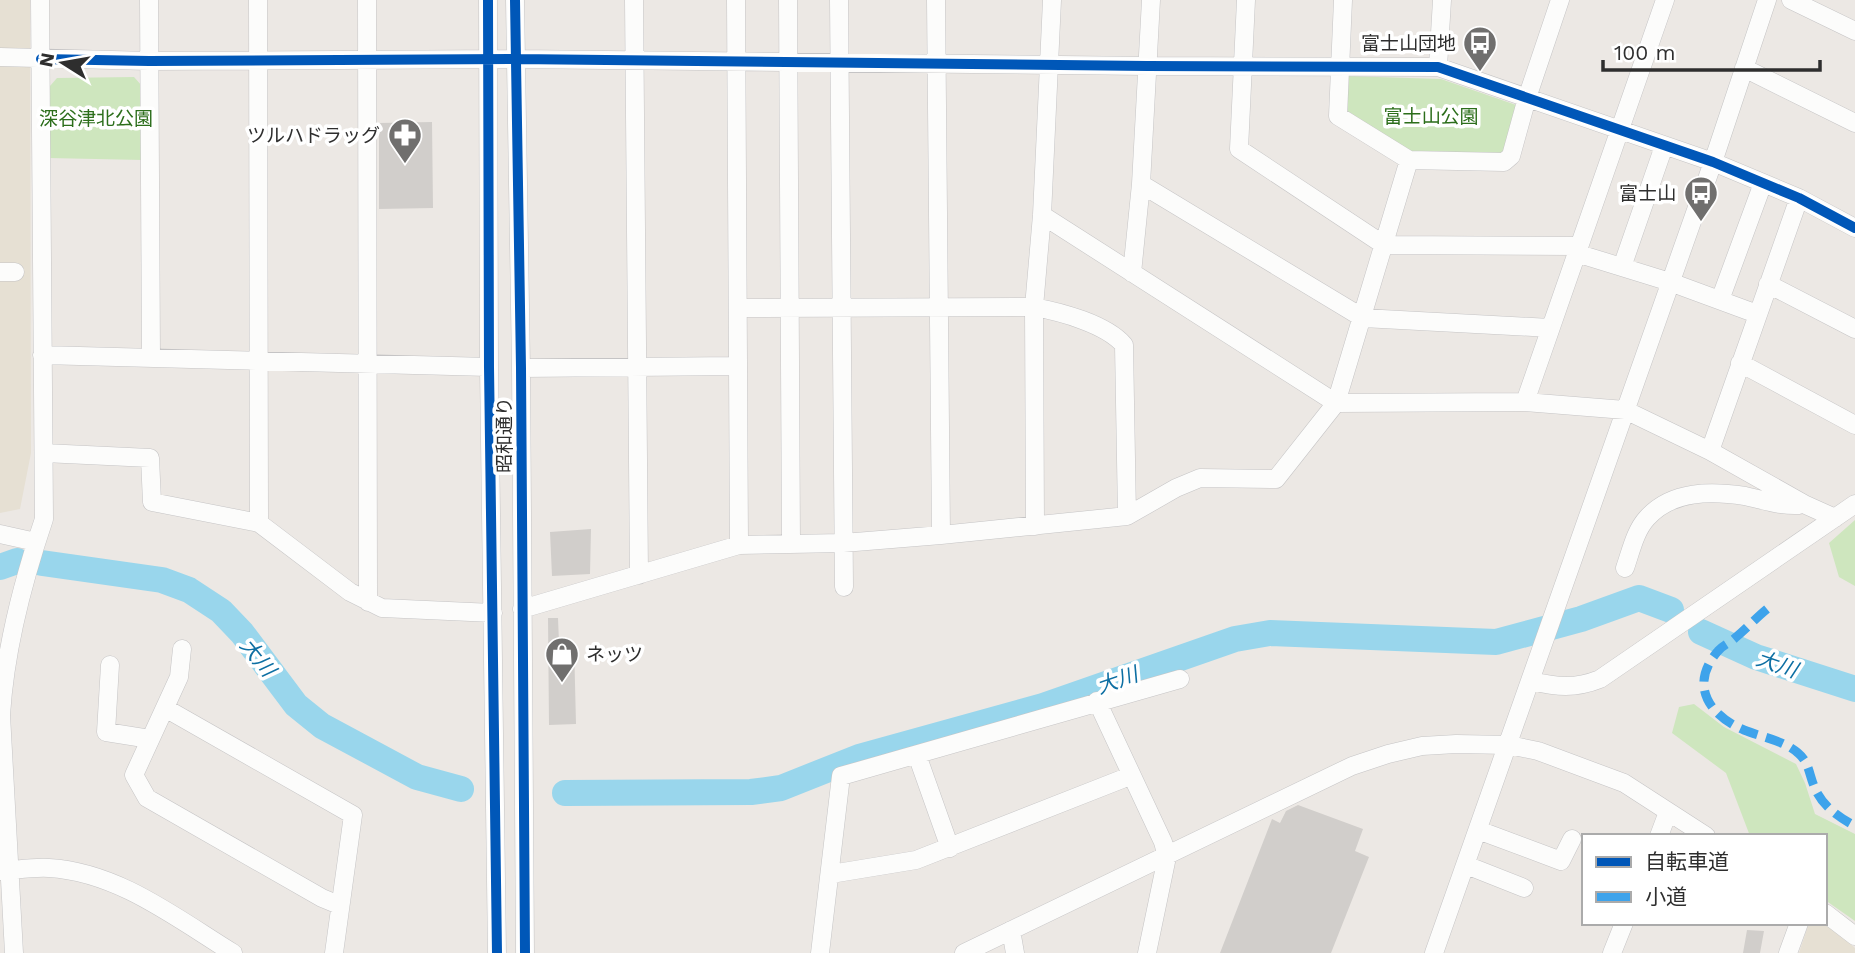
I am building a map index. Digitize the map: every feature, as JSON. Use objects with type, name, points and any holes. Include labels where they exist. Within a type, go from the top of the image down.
[{"type":"street","points":[[14,953],[5,871],[1,715],[2,679],[44,519],[40,0]]},
{"type":"street","points":[[149,0],[150,357]]},
{"type":"street","points":[[258,0],[259,523]]},
{"type":"street","points":[[367,0],[368,602]]},
{"type":"street","name":"昭和通り","points":[[488,0],[489,367],[497,953]]},
{"type":"street","name":"昭和通り","points":[[515,0],[521,368],[525,953]]},
{"type":"street","points":[[634,0],[639,575]]},
{"type":"street","points":[[736,0],[739,545]]},
{"type":"street","points":[[788,0],[791,544]]},
{"type":"street","points":[[839,0],[844,587]]},
{"type":"street","points":[[936,0],[942,535]]},
{"type":"street","points":[[1035,526],[1034,307],[1042,215],[1052,0]]},
{"type":"street","points":[[1132,274],[1141,184],[1151,0]]},
{"type":"street","points":[[1246,0],[1239,149],[1384,245],[1577,249],[1757,314]]},
{"type":"street","points":[[1343,0],[1338,116],[1409,160],[1504,162],[1511,156],[1527,98],[1560,0]]},
{"type":"street","points":[[1438,68],[1442,0]]},
{"type":"street","points":[[1525,402],[1665,0]]},
{"type":"street","points":[[1434,953],[1713,163],[1767,0]]},
{"type":"street","points":[[1791,0],[1855,31]]},
{"type":"street","points":[[0,57],[149,61],[516,59],[1438,68],[1713,163],[1799,198],[1855,228]]},
{"type":"street","points":[[1744,68],[1855,123]]},
{"type":"street","points":[[1622,267],[1664,146]]},
{"type":"street","points":[[522,609],[739,545],[844,542],[942,535],[1127,516],[1176,488],[1200,478],[1276,479],[1336,403],[1409,160]]},
{"type":"street","points":[[1720,300],[1763,183]]},
{"type":"street","points":[[1141,184],[1363,318],[1550,328]]},
{"type":"street","points":[[1710,451],[1799,198]]},
{"type":"street","points":[[1042,215],[1336,403],[1525,402],[1625,410],[1710,451],[1806,505],[1835,517]]},
{"type":"street","points":[[1768,284],[1855,329]]},
{"type":"street","points":[[738,308],[1034,307],[1057,311],[1115,335],[1124,345],[1127,516]]},
{"type":"street","points":[[42,355],[489,367]]},
{"type":"street","points":[[1740,363],[1855,425]]},
{"type":"street","points":[[521,368],[738,366]]},
{"type":"street","points":[[44,453],[150,458],[152,502],[259,523],[351,592],[382,608],[493,613]]},
{"type":"street","points":[[1625,568],[1638,532],[1648,516],[1683,497],[1704,492],[1721,492],[1792,506],[1806,505]]},
{"type":"street","points":[[1531,681],[1569,688],[1585,686],[1600,679],[1855,504]]},
{"type":"street","points":[[0,534],[36,542]]},
{"type":"street","points":[[182,649],[178,677],[134,775],[147,798],[322,898],[339,905]]},
{"type":"street","points":[[110,665],[106,732],[150,739]]},
{"type":"street","points":[[820,953],[841,776],[1180,679]]},
{"type":"street","points":[[1097,701],[1163,842],[1167,857],[1147,953]]},
{"type":"street","points":[[165,708],[352,816],[334,953]]},
{"type":"street","points":[[964,953],[1352,766],[1388,754],[1433,746],[1509,745],[1538,751],[1624,783],[1703,834]]},
{"type":"street","points":[[917,755],[950,848]]},
{"type":"street","points":[[831,874],[853,873],[916,860],[1130,776]]},
{"type":"street","points":[[1660,834],[1668,812]]},
{"type":"street","points":[[1478,830],[1561,861],[1572,839]]},
{"type":"street","points":[[1466,865],[1524,888]]},
{"type":"street","points":[[5,871],[48,868],[91,875],[142,897],[233,953]]},
{"type":"street","points":[[1827,915],[1855,936]]},
{"type":"street","points":[[1612,953],[1623,925]]},
{"type":"street","points":[[1788,953],[1798,925]]},
{"type":"street","points":[[1011,930],[1015,953]]},
{"type":"shaded area","points":[[0,0],[30,0],[31,453],[20,509],[0,513]]},
{"type":"shaded area","points":[[1827,923],[1855,948],[1855,953],[1799,953],[1808,925],[1827,925]]},
{"type":"green space","name":"富士山公園","points":[[1345,76],[1441,79],[1519,106],[1505,157],[1410,155],[1343,115]]},
{"type":"green space","name":"深谷津北公園","points":[[134,77],[142,86],[143,160],[48,158],[50,86],[57,78]]},
{"type":"green space","points":[[1855,520],[1855,586],[1839,577],[1829,543]]},
{"type":"green space","points":[[1694,704],[1724,727],[1796,764],[1815,814],[1855,834],[1855,921],[1827,901],[1827,834],[1749,834],[1726,773],[1672,733],[1679,707]]},
{"type":"building","name":"ツルハドラッグ","points":[[432,122],[433,208],[379,209],[379,123]]},
{"type":"building","points":[[591,529],[590,574],[552,576],[550,532]]},
{"type":"building","name":"ネッツ","points":[[548,618],[558,618],[559,643],[574,643],[576,724],[549,725]]},
{"type":"building","points":[[1298,805],[1363,829],[1355,851],[1369,857],[1331,953],[1220,953],[1272,819],[1280,823],[1286,811]]},
{"type":"building","points":[[1747,930],[1764,931],[1760,953],[1743,953]]},
{"type":"waterway","name":"大川","points":[[0,567],[17,561]]},
{"type":"waterway","name":"大川","points":[[42,563],[162,580],[189,590],[221,611],[242,633],[296,705],[322,726],[417,777],[461,789]]},
{"type":"waterway","name":"大川","points":[[565,793],[751,792],[781,788],[859,757],[1043,706],[1235,639],[1270,633],[1496,642],[1581,619],[1639,598],[1671,610]]},
{"type":"waterway","name":"大川","points":[[1701,632],[1756,657],[1855,689]]},
{"type":"marked path","points":[[1767,609],[1720,649],[1709,663],[1704,687],[1707,697],[1712,707],[1731,724],[1779,742],[1798,753],[1807,764],[1821,799],[1836,814],[1855,826]]},
{"type":"cycle path","points":[[488,0],[489,367],[497,953]]},
{"type":"cycle path","points":[[515,0],[521,368],[525,953]]},
{"type":"cycle path","points":[[41,59],[516,59],[1438,67],[1713,162],[1799,198],[1855,228]]},
{"type":"place","name":"富士山団地","points":[[1480,73]]},
{"type":"place","name":"ツルハドラッグ","points":[[405,165]]},
{"type":"place","name":"富士山","points":[[1701,223]]},
{"type":"place","name":"ネッツ","points":[[562,684]]}]
